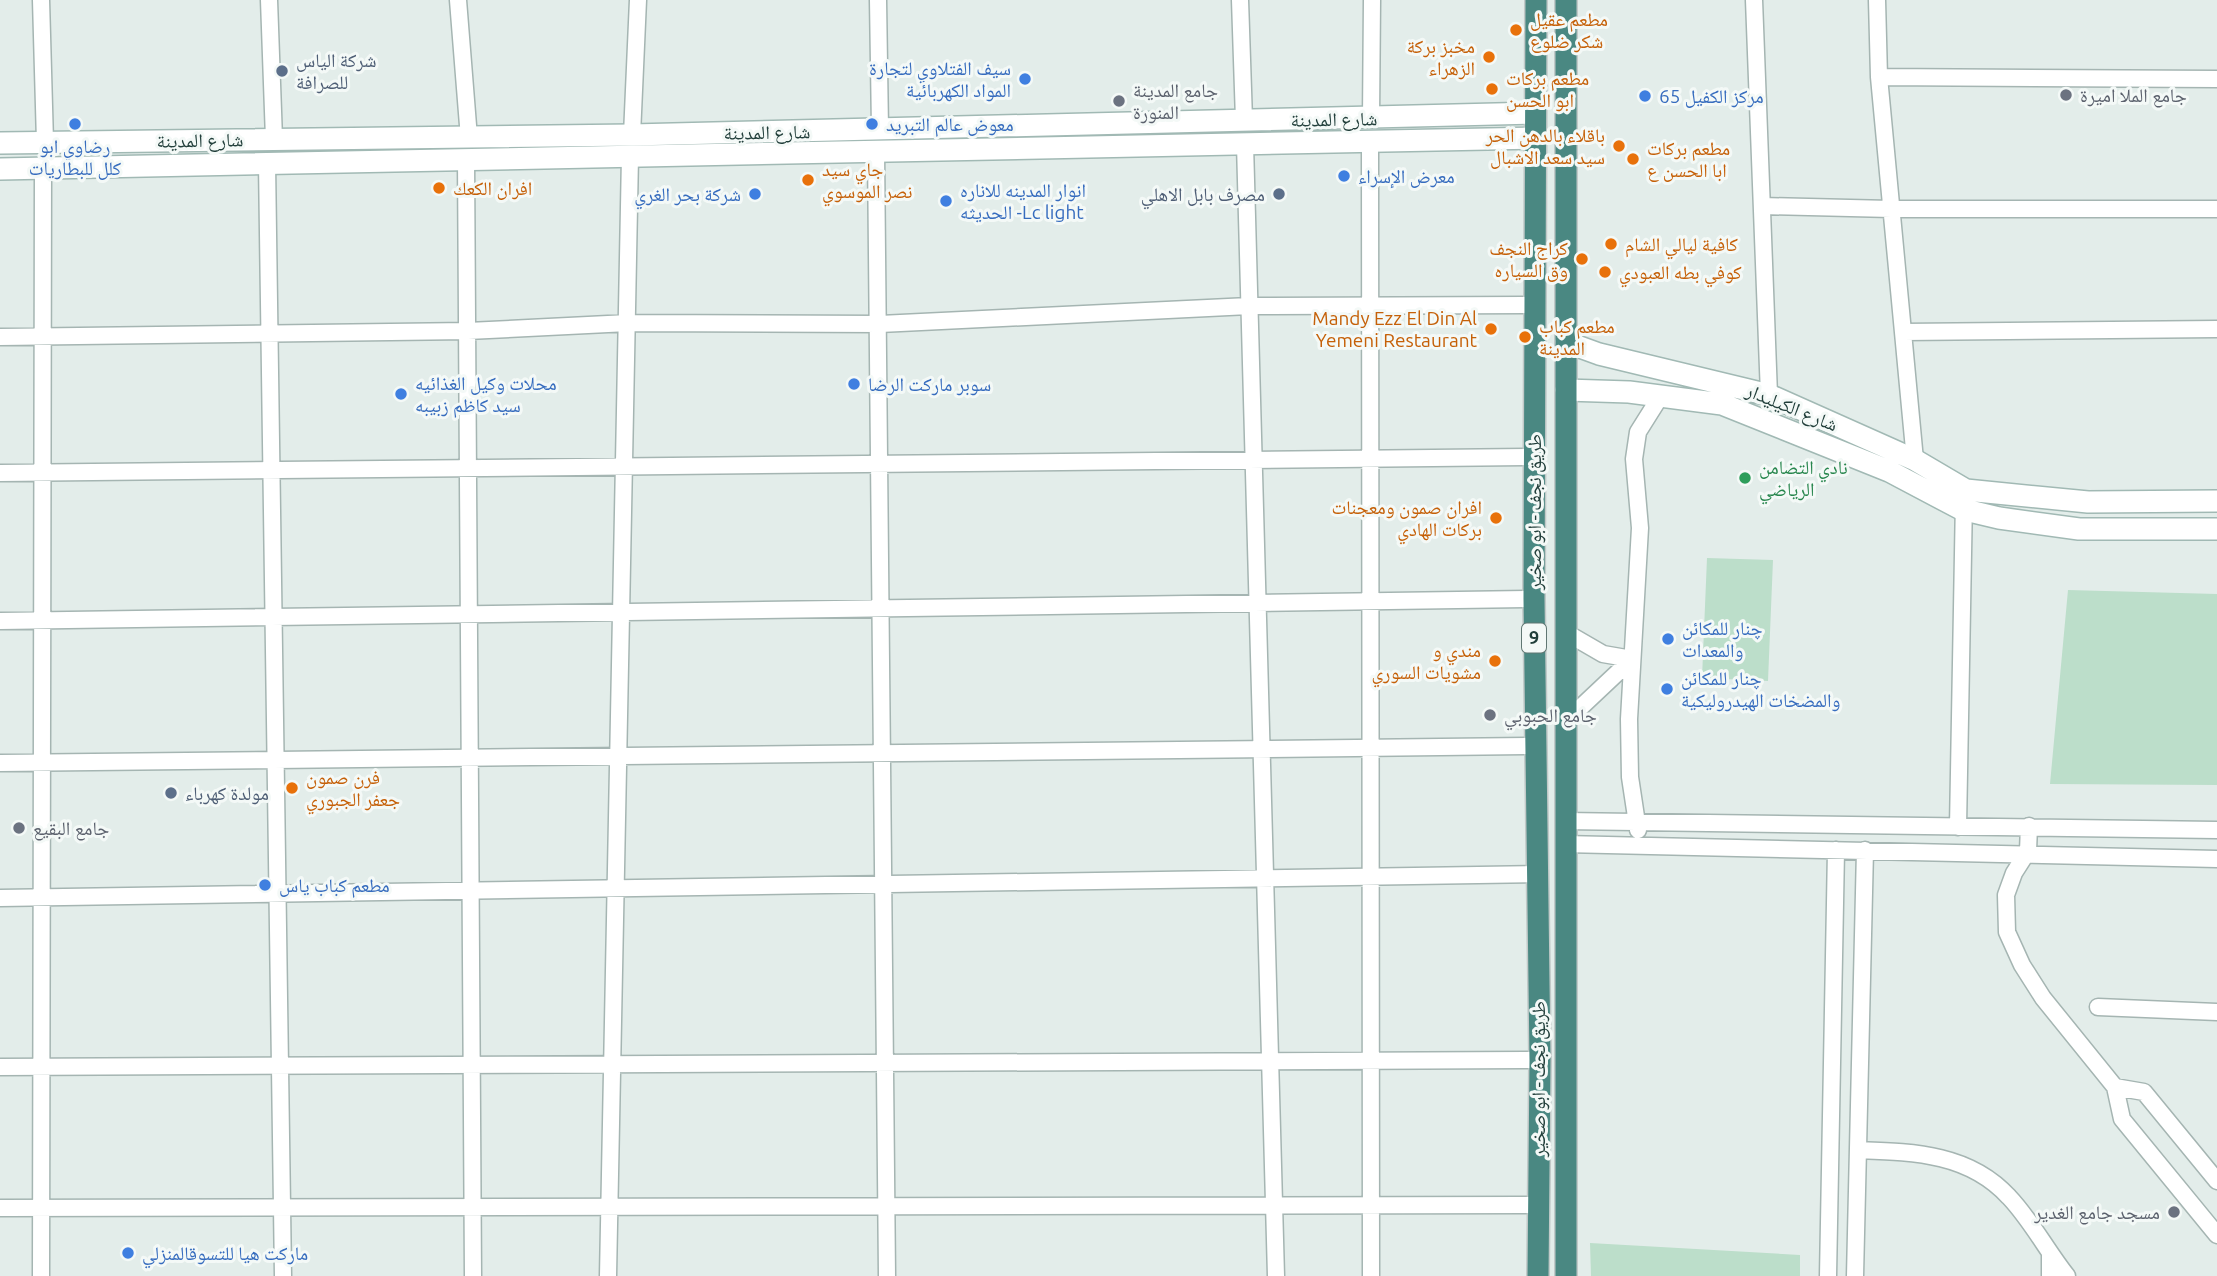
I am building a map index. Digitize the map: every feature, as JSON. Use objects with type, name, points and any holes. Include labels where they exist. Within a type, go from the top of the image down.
[{"type":"highway","name":"طريق نجف - ابو صخير","points":[[1536,0],[1533,305],[1534,746],[1540,1060],[1538,1276]]},
{"type":"highway","name":"طريق نجف - ابو صخير","points":[[1566,0],[1566,1276]]},
{"type":"main road","name":"شارع المدينة","points":[[631,146],[880,129],[1535,113]]},
{"type":"main road","name":"شارع المدينة","points":[[0,143],[274,139],[468,148],[631,146],[876,151],[1534,138]]},
{"type":"main road","name":"شارع المدينة","points":[[0,169],[267,163],[468,148]]},
{"type":"main road","name":"شارع الكيليدار","points":[[1566,342],[1599,354],[1727,382],[1769,395],[1915,460],[1964,499]]},
{"type":"main road","name":"شارع الكيليدار","points":[[1566,390],[1629,392],[1722,404],[1921,486],[1964,499]]},
{"type":"main road","points":[[1964,499],[2217,501]]},
{"type":"main road","points":[[1964,499],[1999,518],[2079,529],[2217,529]]},
{"type":"street","points":[[41,0],[45,142]]},
{"type":"street","points":[[269,0],[274,139]]},
{"type":"street","points":[[458,0],[468,148],[473,1276]]},
{"type":"street","points":[[608,1276],[631,146],[638,0]]},
{"type":"street","points":[[878,0],[880,129]]},
{"type":"street","points":[[1240,0],[1244,120]]},
{"type":"street","points":[[1371,118],[1372,0]]},
{"type":"street","points":[[1754,0],[1769,395]]},
{"type":"street","points":[[1877,0],[1879,77],[1915,460]]},
{"type":"street","points":[[1879,77],[2217,79]]},
{"type":"street","points":[[1370,141],[1371,1276]]},
{"type":"street","points":[[1245,144],[1276,1276]]},
{"type":"street","points":[[876,151],[880,324],[887,1276]]},
{"type":"street","points":[[267,163],[283,1276]]},
{"type":"street","points":[[41,1276],[43,168]]},
{"type":"street","points":[[1762,206],[1891,209],[2217,209]]},
{"type":"street","points":[[0,337],[468,331],[628,323],[880,324],[1250,306],[1533,305]]},
{"type":"street","points":[[1903,332],[2217,329]]},
{"type":"street","points":[[1640,846],[1630,777],[1632,659],[1640,528],[1633,459],[1638,432],[1660,397]]},
{"type":"street","points":[[0,473],[1534,457]]},
{"type":"street","points":[[1958,827],[1964,499]]},
{"type":"street","points":[[0,621],[1534,599]]},
{"type":"street","points":[[1565,632],[1603,654],[1632,659]]},
{"type":"street","points":[[1564,723],[1632,659]]},
{"type":"street","points":[[0,763],[1534,746]]},
{"type":"street","points":[[1564,821],[2217,830]]},
{"type":"street","points":[[2029,826],[2030,842],[2006,895],[2007,932],[2022,965],[2043,998],[2115,1087],[2122,1119],[2217,1235]]},
{"type":"street","points":[[1564,844],[2217,859]]},
{"type":"street","points":[[1828,1276],[1836,850]]},
{"type":"street","points":[[1855,1276],[1865,850]]},
{"type":"street","points":[[0,898],[1537,874]]},
{"type":"street","points":[[2098,1007],[2217,1012]]},
{"type":"street","points":[[0,1067],[1540,1060]]},
{"type":"street","points":[[2115,1087],[2144,1092],[2217,1181]]},
{"type":"street","points":[[1858,1150],[1916,1152],[1964,1163],[2008,1196],[2067,1276]]},
{"type":"street","points":[[0,1208],[1537,1205]]},
{"type":"street","points":[[2050,1255],[2050,1276]]},
{"type":"green space","points":[[1707,558],[1773,560],[1768,681],[1702,678]]},
{"type":"green space","points":[[2068,590],[2217,594],[2217,785],[2050,784]]},
{"type":"green space","points":[[1590,1243],[1800,1255],[1800,1276],[1591,1276]]},
{"type":"place","name":"مطعم عقيل شكر ضلوع","points":[[1516,30]]},
{"type":"place","name":"مخبز بركة الزهراء","points":[[1489,57]]},
{"type":"place","name":"شركة الياس للصرافة","points":[[282,71]]},
{"type":"place","name":"سيف الفتلاوي لتجارة المواد الكهربائية","points":[[1025,79]]},
{"type":"place","name":"مطعم بركات ابو الحسن","points":[[1492,89]]},
{"type":"place","name":"جامع الملا اميرة","points":[[2066,95]]},
{"type":"place","name":"مركز الكفيل 65","points":[[1645,96]]},
{"type":"place","name":"جامع المدينة المنورة","points":[[1119,101]]},
{"type":"place","name":"رضاوي ابو كلل للبطاريات","points":[[75,124]]},
{"type":"place","name":"معوض عالم التبريد","points":[[872,124]]},
{"type":"place","name":"باقلاء بالدهن الحر سيد سعد الاشبال","points":[[1619,146]]},
{"type":"place","name":"مطعم بركات ابا الحسن ع","points":[[1633,159]]},
{"type":"place","name":"معرض الإسراء","points":[[1344,176]]},
{"type":"place","name":"جاي سيد نصر الموسوي","points":[[808,180]]},
{"type":"place","name":"افران الكعك","points":[[439,188]]},
{"type":"place","name":"ِشركة بحر الغري","points":[[755,194]]},
{"type":"place","name":"مصرف بابل الاهلي","points":[[1279,194]]},
{"type":"place","name":"انوار المدينه للاناره الحديثه -Lc light","points":[[946,201]]},
{"type":"place","name":"كافية ليالي الشام","points":[[1611,244]]},
{"type":"place","name":"كراج النجف وق السياره","points":[[1582,259]]},
{"type":"place","name":"كوفي بطه العبودي","points":[[1605,272]]},
{"type":"place","name":"Mandy Ezz El Din Al Yemeni Restaurant","points":[[1491,329]]},
{"type":"place","name":"مطعم كباب المدينة","points":[[1525,337]]},
{"type":"place","name":"سوبر ماركت الرضا","points":[[854,384]]},
{"type":"place","name":"محلات وكيل الغذائيه سيد كاظم زبيبه","points":[[401,394]]},
{"type":"place","name":"نادي التضامن الرياضي","points":[[1745,478]]},
{"type":"place","name":"افران صمون ومعجنات بركات الهادي","points":[[1496,518]]},
{"type":"place","name":"چنار للمكائن والمعدات","points":[[1668,639]]},
{"type":"place","name":"مندي و مشويات السوري","points":[[1495,661]]},
{"type":"place","name":"چنار للمكائن والمضخات الهيدروليكية","points":[[1667,689]]},
{"type":"place","name":"جامع الحبوبي","points":[[1490,715]]},
{"type":"place","name":"فرن صمون جعفر الجبوري","points":[[292,788]]},
{"type":"place","name":"مولدة كهرباء","points":[[171,793]]},
{"type":"place","name":"جامع البقيع","points":[[19,828]]},
{"type":"place","name":"مطعم كباب ياس","points":[[265,885]]},
{"type":"place","name":"مسجد جامع الغدير","points":[[2174,1212]]},
{"type":"place","name":"ماركت هيا للتسوقالمنزلي","points":[[128,1253]]}]
